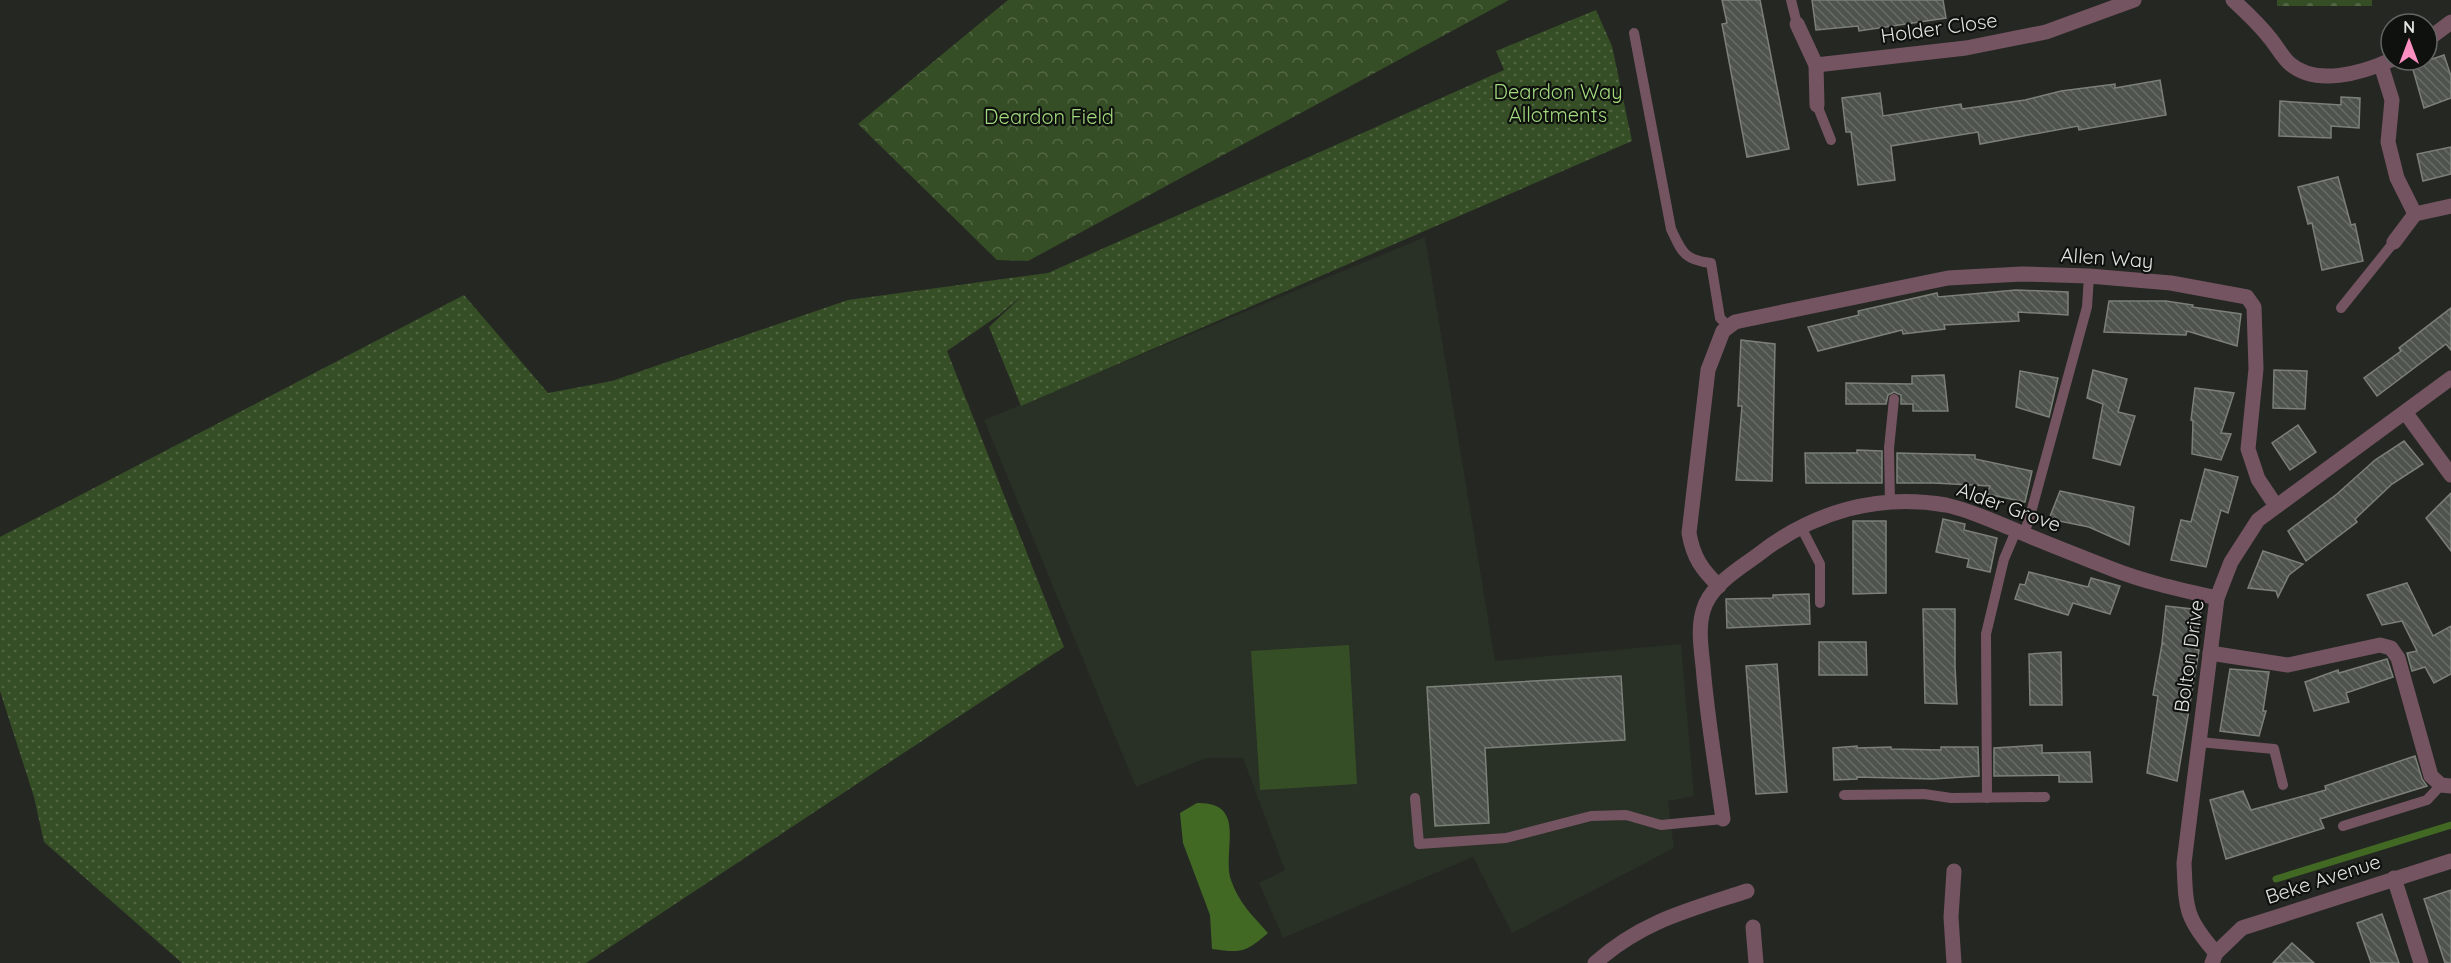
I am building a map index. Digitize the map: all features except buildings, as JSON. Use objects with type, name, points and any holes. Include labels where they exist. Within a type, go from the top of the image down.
[{"type":"street","name":"Holder Close","points":[[1816,65],[1966,48],[2046,32],[2134,0]]},
{"type":"street","points":[[2233,0],[2255,20],[2282,56],[2299,69],[2313,74],[2336,76],[2360,72],[2379,65]]},
{"type":"street","points":[[1797,24],[1816,65],[1818,105]]},
{"type":"street","points":[[2388,72],[2392,100],[2388,142],[2397,178],[2415,214]]},
{"type":"street","points":[[2394,243],[2415,214],[2451,206]]},
{"type":"street","name":"Allen Way","points":[[1728,326],[1749,319],[1948,278],[2022,274],[2089,276],[2171,284],[2229,292],[2247,297],[2253,307],[2256,369],[2248,449],[2258,479],[2276,507]]},
{"type":"street","points":[[1719,586],[1702,570],[1692,552],[1689,533],[1708,370],[1719,339],[1728,326]]},
{"type":"street","name":"Bolton Drive","points":[[2214,958],[2195,929],[2186,904],[2184,863],[2217,598],[2231,562],[2246,535],[2258,520],[2451,378]]},
{"type":"street","points":[[2405,412],[2451,475]]},
{"type":"street","name":"Alder Grove","points":[[1723,819],[1705,693],[1700,635],[1702,611],[1710,596],[1719,586],[1768,547],[1823,515],[1849,507],[1890,503],[1914,502],[1947,505],[1975,513],[2115,571],[2217,598]]},
{"type":"street","points":[[2210,653],[2288,665],[2380,645],[2391,648],[2398,658],[2431,776],[2446,785]]},
{"type":"street","name":"Beke Avenue","points":[[2214,958],[2242,928],[2451,861]]},
{"type":"street","points":[[1954,871],[1951,917],[1954,963]]},
{"type":"street","points":[[2394,878],[2421,963]]},
{"type":"street","points":[[1595,963],[1628,938],[1658,921],[1747,891]]},
{"type":"street","points":[[1753,927],[1756,963]]},
{"type":"lane","points":[[1791,0],[1797,24]]},
{"type":"lane","points":[[1634,33],[1671,229],[1681,250],[1692,261],[1711,263],[1720,318],[1728,326]]},
{"type":"lane","points":[[1818,105],[1831,140]]},
{"type":"lane","points":[[2342,308],[2394,243]]},
{"type":"lane","points":[[1987,798],[1986,634],[2004,559],[2020,532],[2088,307],[2089,276]]},
{"type":"lane","points":[[1890,503],[1889,448],[1894,399]]},
{"type":"lane","points":[[1801,527],[1820,564],[1820,603]]},
{"type":"lane","points":[[2199,742],[2274,749],[2283,785]]},
{"type":"lane","points":[[2343,826],[2427,800],[2446,785]]},
{"type":"lane","points":[[1844,795],[1924,794],[1951,798],[2045,797]]},
{"type":"lane","points":[[1415,798],[1419,844],[1506,838],[1591,816],[1626,815],[1661,825],[1723,819]]},
{"type":"shaded area","points":[[1425,237],[1495,661],[1681,644],[1694,796],[1668,801],[1674,848],[1512,933],[1473,857],[1283,938],[1259,883],[1285,870],[1243,758],[1206,758],[1136,787],[984,420]]},
{"type":"shaded area","points":[[1197,803],[1213,805],[1223,810],[1228,819],[1231,880],[1242,902],[1268,933],[1242,950],[1212,949],[1210,915],[1183,843],[1180,813]]},
{"type":"green space","name":"Deardon Field","points":[[1008,0],[1509,0],[1028,261],[997,260],[858,124]]},
{"type":"green space","points":[[2277,0],[2372,0],[2372,6],[2277,6]]},
{"type":"green space","name":"Deardon Way Allotments","points":[[1596,10],[1612,46],[1632,141],[1021,406],[989,327],[1023,295],[999,315],[947,351],[1064,647],[586,963],[182,963],[44,842],[34,797],[0,691],[0,537],[464,295],[548,393],[612,381],[848,300],[1048,273],[1504,70],[1496,51]]},
{"type":"green space","points":[[1349,645],[1357,784],[1260,790],[1251,651]]},
{"type":"waterway","points":[[2276,879],[2451,825]]}]
